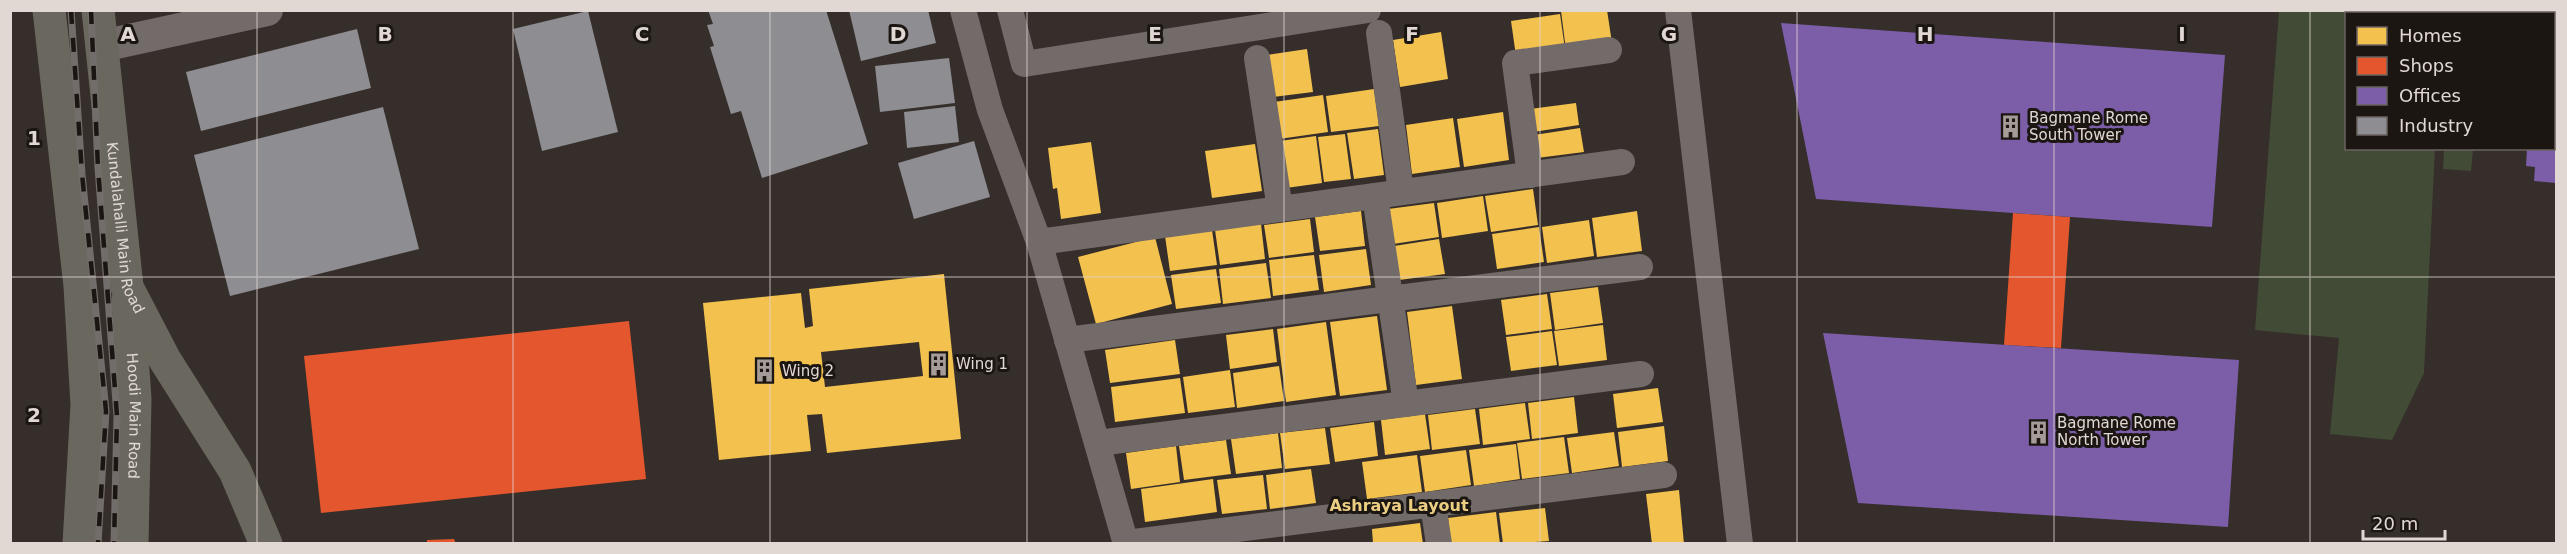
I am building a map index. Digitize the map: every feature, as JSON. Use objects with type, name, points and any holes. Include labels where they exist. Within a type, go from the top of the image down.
[{"type":"main road","points":[[49,10],[80,286],[87,405],[79,543]]},
{"type":"main road","name":"Kundalahalli Main Road","points":[[98,10],[127,287],[165,360],[235,471],[266,543]]},
{"type":"main road","points":[[80,286],[127,287]]},
{"type":"main road","name":"Hoodi Main Road","points":[[127,287],[135,399],[132,543]]},
{"type":"street","points":[[102,46],[267,10]]},
{"type":"street","points":[[963,10],[990,110],[1039,242],[1126,543],[1664,475]]},
{"type":"street","points":[[1010,10],[1024,64],[1373,22],[1401,192]]},
{"type":"street","points":[[1678,10],[1740,543]]},
{"type":"street","points":[[1530,175],[1515,63],[1609,50]]},
{"type":"street","points":[[1257,58],[1280,209]]},
{"type":"street","points":[[1039,242],[1622,162]]},
{"type":"street","points":[[1376,196],[1406,404]]},
{"type":"street","points":[[1067,340],[1640,267]]},
{"type":"street","points":[[1098,443],[1641,374]]},
{"type":"street","points":[[1433,504],[1439,543]]},
{"type":"green space","points":[[2279,11],[2442,11],[2345,12],[2345,150],[2435,150],[2424,373],[2392,440],[2330,434],[2339,338],[2255,330]]},
{"type":"green space","points":[[2444,150],[2473,150],[2471,171],[2443,169]]},
{"type":"building: Homes","points":[[1607,10],[1612,43],[1566,50],[1561,11]]},
{"type":"building: Homes","points":[[1560,14],[1565,49],[1516,56],[1511,21]]},
{"type":"building: Homes","points":[[1441,32],[1448,79],[1400,87],[1393,40]]},
{"type":"building: Homes","points":[[1307,49],[1313,92],[1273,97],[1267,55]]},
{"type":"building: Homes","points":[[1374,89],[1379,126],[1331,132],[1326,96]]},
{"type":"building: Homes","points":[[1323,95],[1328,132],[1279,139],[1274,102]]},
{"type":"building: Homes","points":[[1576,103],[1579,125],[1533,132],[1530,109]]},
{"type":"building: Homes","points":[[1503,112],[1509,160],[1464,167],[1457,119]]},
{"type":"building: Homes","points":[[1453,118],[1460,167],[1412,174],[1406,125]]},
{"type":"building: Homes","points":[[1580,128],[1584,152],[1537,158],[1534,135]]},
{"type":"building: Homes","points":[[1378,129],[1384,175],[1354,179],[1347,133]]},
{"type":"building: Homes","points":[[1345,134],[1351,179],[1324,182],[1318,137]]},
{"type":"building: Homes","points":[[1316,136],[1322,183],[1286,188],[1280,141]]},
{"type":"building: Homes","points":[[1091,142],[1101,213],[1061,219],[1057,188],[1053,189],[1048,148]]},
{"type":"building: Homes","points":[[1255,144],[1262,191],[1212,198],[1205,151]]},
{"type":"building: Homes","points":[[1533,189],[1538,225],[1491,232],[1485,196]]},
{"type":"building: Homes","points":[[1483,196],[1488,231],[1442,238],[1437,203]]},
{"type":"building: Homes","points":[[1434,203],[1439,237],[1393,244],[1388,209]]},
{"type":"building: Homes","points":[[1361,211],[1365,246],[1320,251],[1315,217]]},
{"type":"building: Homes","points":[[1637,211],[1642,251],[1597,257],[1592,218]]},
{"type":"building: Homes","points":[[1310,219],[1314,252],[1269,258],[1264,225]]},
{"type":"building: Homes","points":[[1589,220],[1594,256],[1547,263],[1542,227]]},
{"type":"building: Homes","points":[[1261,224],[1265,259],[1220,265],[1215,230]]},
{"type":"building: Homes","points":[[1539,227],[1544,262],[1497,269],[1492,234]]},
{"type":"building: Homes","points":[[1212,230],[1217,265],[1170,271],[1165,236]]},
{"type":"building: Homes","points":[[1155,237],[1172,304],[1096,324],[1078,257]]},
{"type":"building: Homes","points":[[1439,239],[1445,274],[1399,280],[1394,246]]},
{"type":"building: Homes","points":[[1366,249],[1371,285],[1324,292],[1319,255]]},
{"type":"building: Homes","points":[[1314,255],[1319,290],[1273,296],[1269,260]]},
{"type":"building: Homes","points":[[1266,263],[1271,298],[1223,304],[1219,269]]},
{"type":"building: Homes","points":[[1216,269],[1221,303],[1176,309],[1171,275]]},
{"type":"building: Homes","points":[[944,274],[961,439],[827,453],[822,414],[807,415],[811,451],[719,460],[703,303],[801,293],[805,328],[813,326],[809,289]],"holes":[[[919,342],[923,376],[825,387],[821,352]]]},
{"type":"building: Homes","points":[[1598,287],[1603,323],[1555,330],[1550,293]]},
{"type":"building: Homes","points":[[1547,294],[1552,329],[1506,335],[1501,300]]},
{"type":"building: Homes","points":[[1452,306],[1462,379],[1416,385],[1407,312]]},
{"type":"building: Homes","points":[[1377,316],[1387,390],[1340,396],[1330,322]]},
{"type":"building: Homes","points":[[1326,322],[1336,395],[1286,402],[1277,329]]},
{"type":"building: Homes","points":[[1603,325],[1607,360],[1559,366],[1554,331]]},
{"type":"building: Homes","points":[[1273,329],[1277,362],[1230,369],[1226,335]]},
{"type":"building: Homes","points":[[1552,331],[1557,365],[1511,371],[1506,337]]},
{"type":"building: Homes","points":[[1175,340],[1180,374],[1110,383],[1105,350]]},
{"type":"building: Homes","points":[[1279,366],[1284,401],[1237,408],[1233,373]]},
{"type":"building: Homes","points":[[1230,370],[1235,407],[1188,413],[1183,377]]},
{"type":"building: Homes","points":[[1180,378],[1185,413],[1115,422],[1111,387]]},
{"type":"building: Homes","points":[[1658,388],[1663,422],[1617,428],[1613,394]]},
{"type":"building: Homes","points":[[1574,397],[1578,433],[1532,439],[1528,403]]},
{"type":"building: Homes","points":[[1525,403],[1530,439],[1483,445],[1479,409]]},
{"type":"building: Homes","points":[[1475,409],[1480,444],[1432,450],[1428,415]]},
{"type":"building: Homes","points":[[1425,414],[1430,449],[1385,455],[1381,420]]},
{"type":"building: Homes","points":[[1374,422],[1378,456],[1335,462],[1330,428]]},
{"type":"building: Homes","points":[[1664,426],[1668,461],[1622,467],[1618,432]]},
{"type":"building: Homes","points":[[1325,428],[1330,464],[1285,469],[1280,433]]},
{"type":"building: Homes","points":[[1614,432],[1619,466],[1572,473],[1567,438]]},
{"type":"building: Homes","points":[[1278,433],[1282,468],[1236,474],[1231,439]]},
{"type":"building: Homes","points":[[1564,437],[1569,473],[1522,479],[1517,443]]},
{"type":"building: Homes","points":[[1226,440],[1231,474],[1184,480],[1179,446]]},
{"type":"building: Homes","points":[[1516,444],[1520,479],[1474,486],[1469,450]]},
{"type":"building: Homes","points":[[1176,446],[1180,482],[1131,489],[1126,453]]},
{"type":"building: Homes","points":[[1466,450],[1471,485],[1425,492],[1420,456]]},
{"type":"building: Homes","points":[[1417,455],[1422,492],[1367,499],[1362,462]]},
{"type":"building: Homes","points":[[1311,469],[1316,503],[1270,509],[1266,475]]},
{"type":"building: Homes","points":[[1263,475],[1267,509],[1222,514],[1217,480]]},
{"type":"building: Homes","points":[[1213,479],[1217,512],[1145,522],[1141,489]]},
{"type":"building: Homes","points":[[1679,490],[1684,544],[1652,544],[1646,494]]},
{"type":"building: Homes","points":[[1545,508],[1549,541],[1503,544],[1499,513]]},
{"type":"building: Homes","points":[[1496,512],[1500,544],[1451,544],[1448,518]]},
{"type":"building: Homes","points":[[1420,523],[1423,544],[1373,544],[1372,529]]},
{"type":"building: Shops","points":[[2013,213],[2070,217],[2061,348],[2004,345]]},
{"type":"building: Shops","points":[[629,321],[646,479],[321,513],[304,356]]},
{"type":"building: Shops","points":[[454,539],[456,544],[427,544],[427,540]]},
{"type":"building: Offices","points":[[2537,10],[2556,10],[2556,183],[2534,181],[2535,167],[2526,166],[2527,150],[2555,150],[2555,12],[2537,12]]},
{"type":"building: Offices","name":"Bagmane Rome South Tower","points":[[1781,23],[2225,55],[2212,227],[1816,199]]},
{"type":"building: Offices","name":"Bagmane Rome North Tower","points":[[1823,333],[2239,360],[2228,527],[1858,503]]},
{"type":"building: Industry","points":[[708,10],[826,10],[868,144],[762,178],[741,111],[731,114],[710,47],[714,46],[707,25],[713,24]]},
{"type":"building: Industry","points":[[849,10],[928,10],[936,43],[861,61]]},
{"type":"building: Industry","points":[[588,11],[618,132],[542,151],[513,29]]},
{"type":"building: Industry","points":[[357,29],[371,88],[201,131],[186,72]]},
{"type":"building: Industry","points":[[949,58],[955,103],[880,112],[875,66]]},
{"type":"building: Industry","points":[[955,106],[959,142],[907,148],[904,112]]},
{"type":"building: Industry","points":[[383,107],[419,249],[230,296],[194,155]]},
{"type":"building: Industry","points":[[974,141],[990,197],[914,219],[898,163]]},
{"type":"railway","points":[[71,10],[82,174],[106,411],[98,544]]},
{"type":"railway","points":[[91,10],[98,168],[117,416],[114,544]]},
{"type":"place","name":"Bagmane Rome South Tower","points":[[2011,127]]},
{"type":"place","name":"Wing 1","points":[[938,364]]},
{"type":"place","name":"Wing 2","points":[[764,371]]},
{"type":"place","name":"Bagmane Rome North Tower","points":[[2039,432]]},
{"type":"district","name":"Ashraya Layout","points":[[1399,505]]}]
